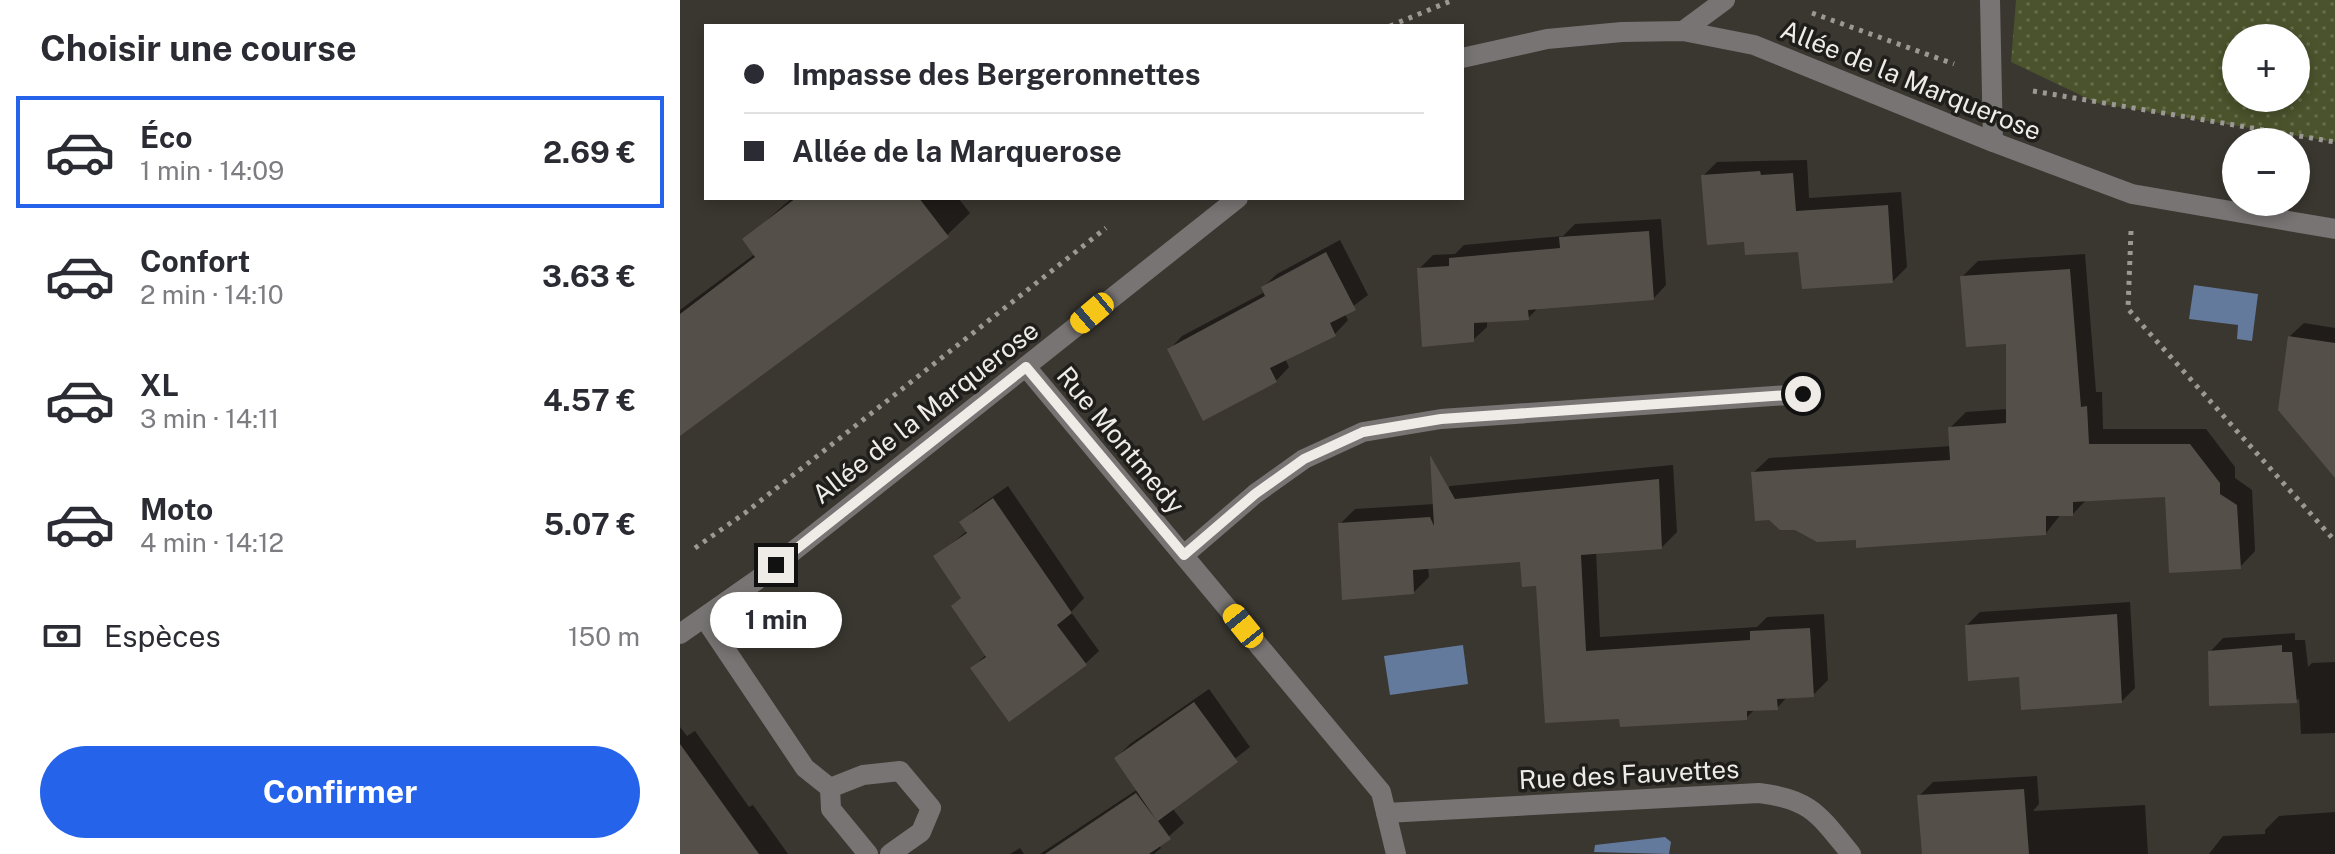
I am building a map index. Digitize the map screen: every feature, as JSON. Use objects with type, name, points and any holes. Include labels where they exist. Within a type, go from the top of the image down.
[{"type":"street","points":[[1683,31],[1725,0]]},
{"type":"street","points":[[1990,0],[1993,142]]},
{"type":"street","name":"Allée de la Marquerose","points":[[1464,58],[1547,39],[1683,31],[1754,45],[1993,142],[2132,194],[2335,229]]},
{"type":"street","name":"Allée de la Marquerose","points":[[680,634],[705,619],[1235,200]]},
{"type":"street","name":"Rue Montmedy","points":[[1026,367],[1381,792],[1396,854]]},
{"type":"street","points":[[1184,555],[1255,494],[1304,459],[1363,432],[1441,419],[1803,394]]},
{"type":"street","points":[[705,619],[805,768],[830,788],[831,809],[868,854]]},
{"type":"street","points":[[830,788],[863,775],[900,771],[931,808],[921,832],[890,854]]},
{"type":"street","name":"Rue des Fauvettes","points":[[1386,813],[1759,793],[1793,797],[1822,819],[1851,854]]},
{"type":"path","points":[[1395,24],[1453,0]]},
{"type":"path","points":[[1812,13],[1954,65]]},
{"type":"path","points":[[2033,91],[2335,142]]},
{"type":"path","points":[[2132,194],[2128,309],[2335,541]]},
{"type":"path","points":[[695,548],[745,513],[1106,228]]},
{"type":"green space","points":[[2016,0],[2335,0],[2335,142],[2310,138],[2310,128],[2250,128],[2097,103],[2011,62]]},
{"type":"water","points":[[2194,285],[2258,294],[2252,341],[2237,339],[2238,325],[2189,319]]},
{"type":"water","points":[[1463,645],[1468,684],[1390,695],[1384,656]]},
{"type":"water","points":[[1665,837],[1671,842],[1669,854],[1594,852],[1595,845]]},
{"type":"building","points":[[1760,171],[1761,175],[1793,173],[1796,211],[1888,205],[1893,283],[1802,289],[1798,252],[1745,255],[1744,242],[1707,245],[1701,175]]},
{"type":"building","points":[[793,200],[921,200],[949,237],[680,436],[680,314],[755,257],[742,239]]},
{"type":"building","points":[[1649,231],[1654,300],[1528,310],[1529,320],[1474,323],[1474,342],[1422,347],[1417,268],[1449,266],[1449,258],[1560,248],[1559,237]]},
{"type":"building","points":[[1326,252],[1356,310],[1330,323],[1336,336],[1270,368],[1277,382],[1203,421],[1167,349],[1265,296],[1261,287]]},
{"type":"building","points":[[2070,269],[2081,407],[2087,406],[2089,444],[2190,444],[2220,483],[2220,494],[2237,505],[2241,569],[2169,573],[2165,497],[2073,502],[2073,516],[2046,516],[2046,535],[1856,548],[1856,540],[1817,542],[1795,530],[1780,530],[1769,520],[1755,521],[1751,472],[1950,460],[1948,427],[2006,423],[2006,344],[1966,347],[1960,276]]},
{"type":"building","points":[[2288,336],[2335,343],[2335,478],[2278,410]]},
{"type":"building","points":[[1430,455],[1455,499],[1659,479],[1662,549],[1581,555],[1586,651],[1750,640],[1750,631],[1810,628],[1814,697],[1777,699],[1778,710],[1747,711],[1747,720],[1620,727],[1619,719],[1545,723],[1536,586],[1522,587],[1520,562],[1413,570],[1414,594],[1342,600],[1338,523],[1430,517],[1434,526]]},
{"type":"building","points":[[993,498],[1072,613],[1057,625],[1087,665],[1009,722],[970,668],[986,657],[951,606],[961,598],[933,556],[967,533],[959,522]]},
{"type":"building","points":[[2117,614],[2122,703],[2021,710],[2019,677],[1968,681],[1965,625]]},
{"type":"building","points":[[2282,645],[2282,652],[2292,652],[2297,703],[2209,706],[2208,651]]},
{"type":"building","points":[[1194,702],[1238,762],[1158,821],[1171,839],[1149,854],[1045,854],[1136,793],[1157,821],[1114,758]]},
{"type":"building","points":[[680,744],[759,854],[680,854]]},
{"type":"building","points":[[2024,789],[2029,854],[1922,854],[1917,795]]},
{"type":"route","points":[[776,565],[1026,367],[1184,555],[1255,494],[1304,459],[1363,432],[1441,419],[1803,394]]}]
